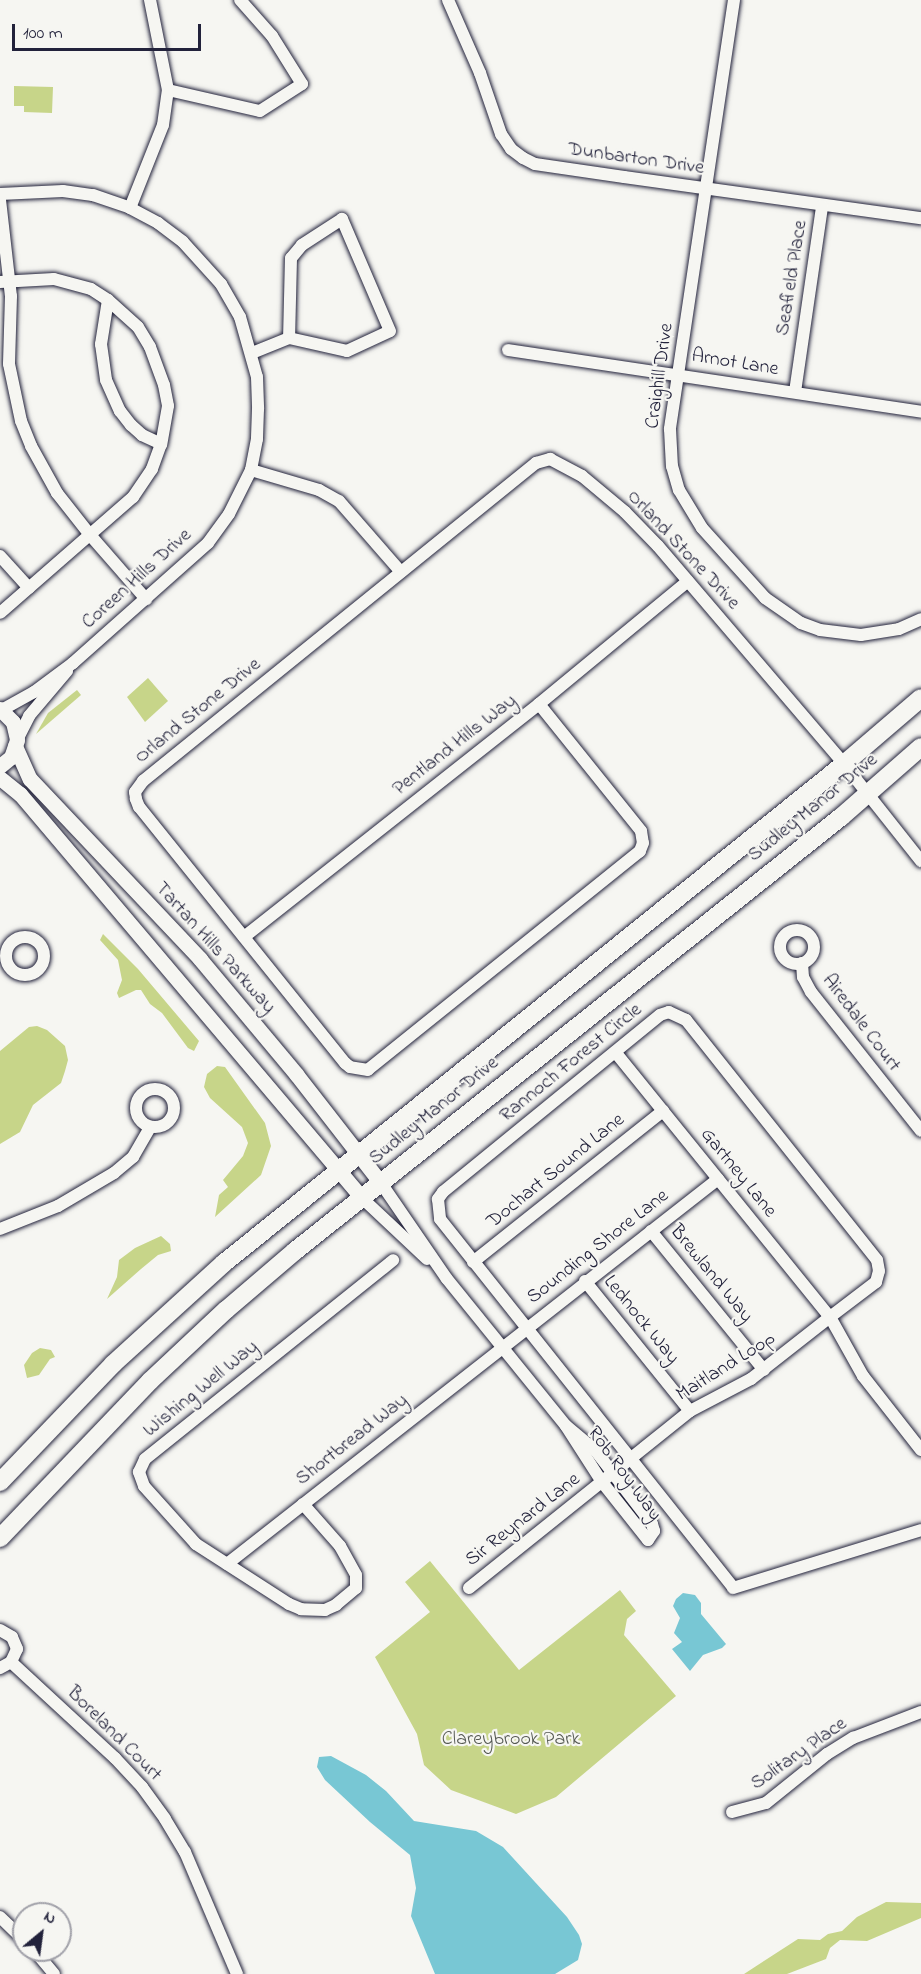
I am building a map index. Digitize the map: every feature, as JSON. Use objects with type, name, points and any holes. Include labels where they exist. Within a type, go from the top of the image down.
[{"type":"main road","name":"Sudley Manor Drive","points":[[0,1482],[66,1412],[169,1311],[339,1168],[844,764],[921,698]]},
{"type":"main road","name":"Sudley Manor Drive","points":[[0,1538],[150,1382],[218,1317],[362,1198],[868,794],[921,747]]},
{"type":"street","points":[[130,208],[163,125],[168,90],[150,0]]},
{"type":"street","points":[[168,90],[260,111],[302,84],[272,36],[240,0]]},
{"type":"street","name":"Dunbarton Drive","points":[[448,0],[480,73],[501,134],[511,149],[535,164],[822,206],[921,218]]},
{"type":"street","name":"Craighill Drive","points":[[734,0],[670,445],[679,490],[702,528],[765,598],[801,623],[841,634],[882,633],[921,620]]},
{"type":"street","name":"Coreen Hills Drive","points":[[0,194],[63,191],[93,195],[130,208],[158,223],[183,242],[221,284],[240,317],[257,377],[258,409],[257,439],[251,470],[229,514],[208,543],[72,663],[34,692],[1,710]]},
{"type":"street","points":[[0,200],[9,364],[21,421],[42,468],[91,536],[146,599]]},
{"type":"street","name":"Seafield Place","points":[[795,392],[822,206]]},
{"type":"street","points":[[252,353],[289,338],[347,351],[390,331],[342,219],[302,245],[291,258],[289,338]]},
{"type":"street","points":[[0,613],[91,536],[143,484],[161,444],[168,406],[158,364],[138,327],[108,300],[91,290],[54,279],[5,281]]},
{"type":"street","points":[[108,300],[101,344],[106,380],[120,411],[131,425],[142,435],[161,444]]},
{"type":"street","name":"Arnot Lane","points":[[508,350],[921,412]]},
{"type":"street","name":"Orland Stone Drive","points":[[539,704],[641,831],[643,843],[640,851],[368,1070],[357,1070],[345,1063],[139,807],[135,792],[143,781],[536,463],[550,459],[582,476],[625,512],[688,581],[844,764],[921,861]]},
{"type":"street","points":[[251,470],[319,490],[339,501],[401,572]]},
{"type":"street","points":[[0,556],[29,588]]},
{"type":"street","name":"Pentland Hills Way","points":[[244,937],[539,704],[688,581]]},
{"type":"street","name":"Coreen Hills Drive","points":[[16,743],[29,716],[59,684],[72,663]]},
{"type":"street","name":"Tartan Hills Parkway","points":[[1,710],[13,722],[16,743],[30,779],[200,959],[381,1183]]},
{"type":"street","points":[[0,766],[10,757],[16,743]]},
{"type":"street","points":[[0,778],[20,794],[339,1168],[362,1198]]},
{"type":"street","name":"Airedale Court","points":[[802,963],[803,977],[811,992],[919,1125]]},
{"type":"street","name":"Rannoch Forest Circle","points":[[630,1460],[440,1220],[438,1199],[443,1192],[660,1015],[669,1012],[686,1020],[877,1260],[879,1271],[876,1282],[830,1317]]},
{"type":"street","name":"Gartney Lane","points":[[616,1053],[830,1317]]},
{"type":"street","name":"Dochart Sound Lane","points":[[473,1262],[663,1111]]},
{"type":"street","points":[[0,1229],[58,1206],[114,1173],[133,1157],[150,1127]]},
{"type":"street","name":"Sounding Shore Lane","points":[[502,1346],[718,1179]]},
{"type":"street","name":"Rob Roy Way","points":[[381,1183],[447,1279],[566,1426],[602,1482],[648,1540],[654,1531],[652,1524],[595,1450],[566,1426]]},
{"type":"street","name":"Rob Roy Way","points":[[362,1198],[447,1279]]},
{"type":"street","name":"Brewland Way","points":[[651,1231],[764,1370]]},
{"type":"street","name":"Wishing Well Way","points":[[303,1504],[340,1546],[356,1575],[356,1588],[342,1601],[325,1610],[301,1609],[289,1604],[184,1534],[144,1486],[140,1472],[141,1464],[393,1260]]},
{"type":"street","name":"Lednock Way","points":[[585,1281],[690,1412]]},
{"type":"street","points":[[830,1317],[863,1376],[921,1450]]},
{"type":"street","name":"Maitland Loop","points":[[602,1482],[690,1412],[764,1370],[830,1317]]},
{"type":"street","name":"Shortbread Way","points":[[227,1564],[502,1346]]},
{"type":"street","points":[[630,1460],[734,1587],[921,1530]]},
{"type":"street","name":"Sir Reynard Lane","points":[[469,1588],[602,1482]]},
{"type":"street","name":"Boreland Court","points":[[0,1630],[8,1633],[15,1643],[15,1656],[6,1665],[116,1758],[160,1811],[184,1852],[237,1974]]},
{"type":"street","name":"Solitary Place","points":[[732,1812],[766,1803],[827,1754],[853,1738],[921,1712]]},
{"type":"street","points":[[0,1917],[12,1928]]},
{"type":"street","points":[[44,1962],[54,1974]]},
{"type":"green space","points":[[14,86],[53,87],[52,113],[24,112],[24,106],[14,106]]},
{"type":"green space","points":[[148,678],[168,701],[145,722],[127,697]]},
{"type":"green space","points":[[77,690],[81,695],[36,734],[48,713]]},
{"type":"green space","points":[[103,934],[138,969],[199,1041],[194,1051],[188,1048],[162,1013],[150,1004],[141,990],[119,998],[117,993],[122,980],[118,960],[100,940]]},
{"type":"green space","points":[[37,1026],[47,1030],[65,1046],[68,1060],[65,1071],[61,1083],[33,1105],[20,1132],[0,1144],[0,1051],[29,1027]]},
{"type":"green space","points":[[217,1066],[225,1067],[265,1123],[271,1146],[261,1175],[215,1217],[219,1195],[228,1187],[223,1180],[243,1156],[248,1143],[242,1127],[210,1098],[204,1087],[207,1074]]},
{"type":"green space","points":[[161,1236],[170,1244],[171,1251],[158,1255],[107,1299],[117,1277],[119,1260],[135,1248]]},
{"type":"green space","points":[[40,1348],[51,1350],[55,1357],[50,1359],[39,1375],[27,1378],[24,1365],[32,1353]]},
{"type":"green space","name":"Clareybrook Park","points":[[430,1561],[519,1670],[620,1590],[636,1611],[627,1619],[624,1635],[676,1696],[556,1797],[516,1814],[451,1790],[424,1765],[417,1734],[375,1657],[430,1612],[405,1582]]},
{"type":"green space","points":[[886,1902],[921,1903],[921,1918],[867,1941],[840,1940],[830,1948],[826,1959],[787,1974],[744,1974],[798,1939],[820,1940],[828,1934],[842,1931],[857,1917]]},
{"type":"water","points":[[683,1593],[695,1595],[701,1603],[701,1614],[726,1644],[722,1648],[703,1655],[690,1671],[672,1649],[682,1642],[674,1633],[680,1618],[673,1606],[676,1599]]},
{"type":"water","points":[[331,1756],[366,1775],[386,1791],[414,1821],[476,1831],[503,1847],[567,1917],[579,1935],[582,1944],[578,1960],[555,1974],[435,1974],[411,1916],[416,1888],[410,1855],[325,1780],[317,1767],[319,1757]]}]
